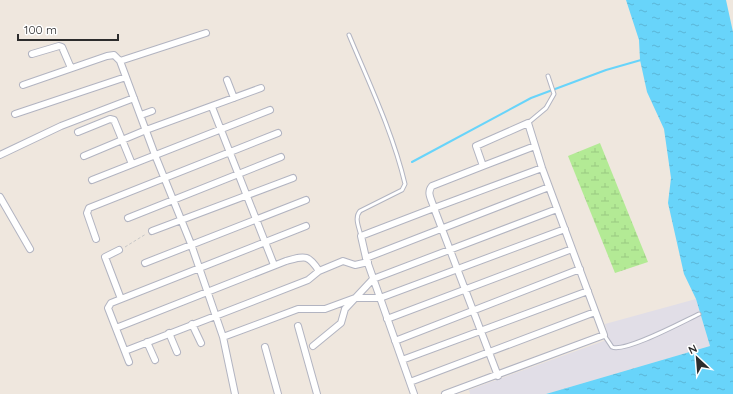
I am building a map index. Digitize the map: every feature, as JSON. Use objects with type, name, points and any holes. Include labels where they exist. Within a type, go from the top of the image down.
[{"type":"street","points":[[120,61],[206,33]]},
{"type":"street","points":[[32,54],[62,46],[71,68]]},
{"type":"street","points":[[23,85],[107,56],[114,55],[120,61],[199,267],[223,337],[235,394]]},
{"type":"street","points":[[15,114],[126,77]]},
{"type":"street","points":[[227,80],[234,98]]},
{"type":"street","points":[[84,156],[146,130],[261,88]]},
{"type":"street","points":[[0,155],[61,126],[88,117],[134,98]]},
{"type":"street","points":[[212,107],[274,266]]},
{"type":"street","points":[[92,180],[270,110]]},
{"type":"street","points":[[141,115],[152,111]]},
{"type":"street","points":[[88,117],[92,127]]},
{"type":"street","points":[[78,132],[110,119],[114,120],[132,164]]},
{"type":"street","points":[[445,394],[498,376],[604,335],[542,168],[528,123],[476,146],[483,166]]},
{"type":"street","points":[[96,240],[87,213],[89,208],[278,133]]},
{"type":"street","points":[[498,376],[434,208],[429,194],[429,189],[432,186],[535,146]]},
{"type":"street","points":[[128,218],[282,157]]},
{"type":"street","points":[[414,394],[373,279],[361,236],[542,168]]},
{"type":"street","points":[[152,231],[293,178]]},
{"type":"street","points":[[124,351],[308,280],[319,271],[342,261],[355,265],[442,228],[549,187]]},
{"type":"street","points":[[0,198],[30,249]]},
{"type":"street","points":[[145,263],[306,200]]},
{"type":"street","points":[[313,346],[341,323],[345,309],[373,279],[557,209]]},
{"type":"street","points":[[129,362],[108,305],[199,267],[306,226]]},
{"type":"street","points":[[223,337],[298,309],[325,309],[355,298],[380,298],[565,229]]},
{"type":"street","points":[[388,319],[572,249]]},
{"type":"street","points":[[119,250],[105,257],[121,299]]},
{"type":"street","points":[[116,328],[207,291],[274,266],[305,257],[311,259],[319,271]]},
{"type":"street","points":[[395,340],[580,269]]},
{"type":"street","points":[[402,360],[588,291]]},
{"type":"street","points":[[410,382],[595,312]]},
{"type":"street","points":[[192,324],[201,343]]},
{"type":"street","points":[[298,326],[317,394]]},
{"type":"street","points":[[169,333],[177,352]]},
{"type":"street","points":[[147,342],[155,360]]},
{"type":"street","points":[[265,347],[278,394]]},
{"type":"lane","points":[[349,35],[378,105],[401,168],[405,184],[402,190],[360,211],[357,215],[357,221],[361,236]]},
{"type":"lane","points":[[528,123],[546,108],[554,94],[548,76]]},
{"type":"lane","points":[[604,335],[612,347],[620,348],[664,332],[699,314]]},
{"type":"path","points":[[119,250],[152,231]]},
{"type":"shaded area","points":[[696,299],[710,346],[546,394],[470,394],[469,390],[609,339],[605,324]]},
{"type":"green space","points":[[600,143],[648,262],[615,273],[568,156]]},
{"type":"water","points":[[626,0],[726,0],[733,32],[733,394],[546,394],[710,346],[696,299],[684,274],[668,203],[671,178],[664,129],[647,92],[640,60],[639,40]]},
{"type":"waterway","points":[[412,162],[531,98],[606,70],[641,60]]}]
